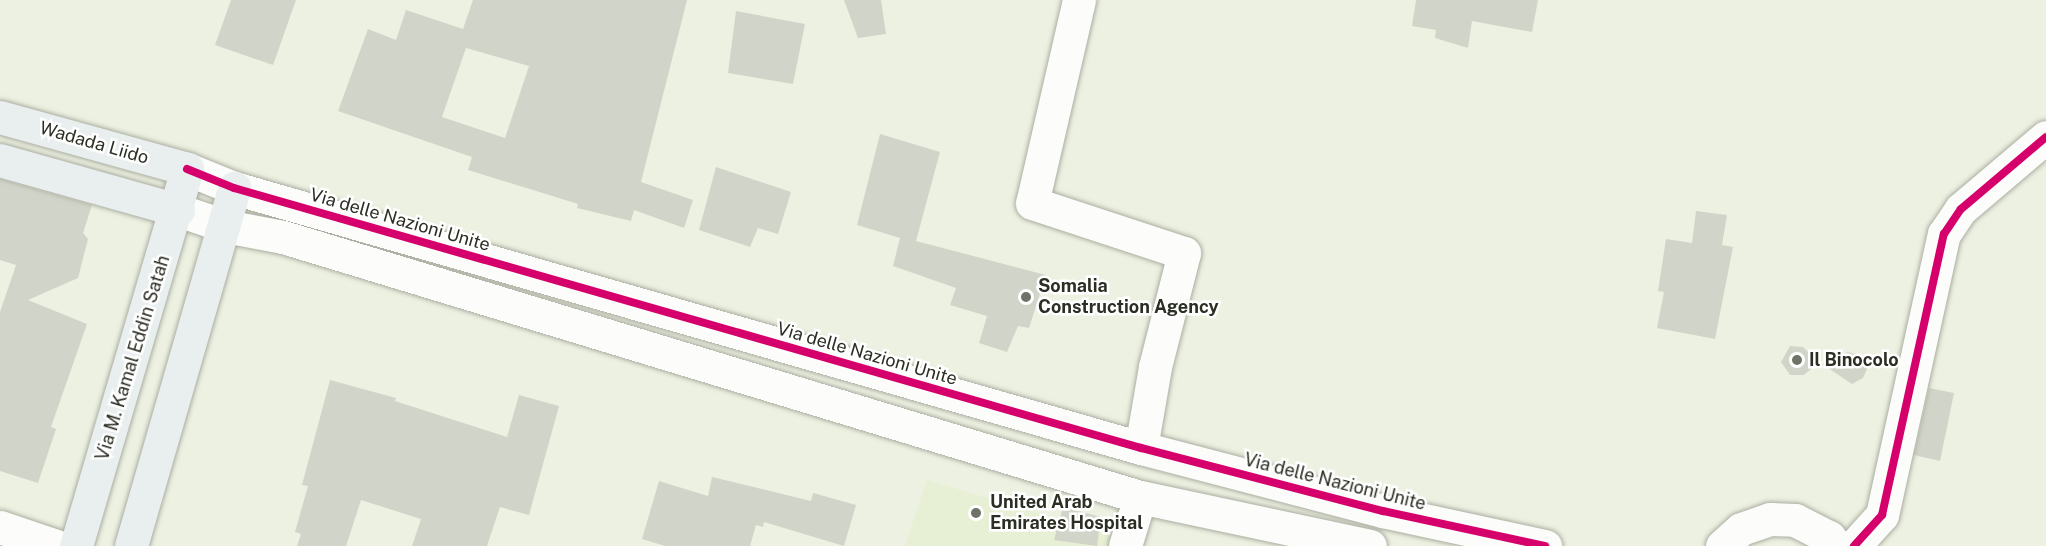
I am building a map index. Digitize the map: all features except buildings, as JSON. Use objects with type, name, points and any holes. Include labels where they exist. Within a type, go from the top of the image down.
[{"type":"main road","name":"Wadada Liido","points":[[0,117],[187,169]]},
{"type":"main road","points":[[0,160],[178,210]]},
{"type":"main road","name":"Via M. Kamal Eddin Satah","points":[[76,546],[178,210],[187,169]]},
{"type":"main road","points":[[130,546],[225,226],[234,188]]},
{"type":"street","points":[[1078,0],[1032,203],[1184,253],[1155,367],[1141,448]]},
{"type":"street","points":[[1854,546],[1882,515],[1944,234],[1961,209],[2046,137]]},
{"type":"street","name":"Via delle Nazioni Unite","points":[[187,169],[234,188],[1141,448],[1383,511],[1545,546]]},
{"type":"street","points":[[178,210],[225,226],[283,237],[1140,497],[1370,546]]},
{"type":"street","points":[[1125,546],[1140,497]]},
{"type":"street","points":[[1722,546],[1741,529],[1770,519],[1795,520],[1829,537],[1836,546]]},
{"type":"street","points":[[0,527],[56,546]]},
{"type":"shaded area","name":"United Arab Emirates Hospital","points":[[927,480],[1147,546],[905,546]]},
{"type":"cycle path","points":[[1854,546],[1882,515],[1944,234],[1961,209],[2046,137]]},
{"type":"cycle path","points":[[187,169],[234,188],[1141,448],[1383,511],[1545,546]]},
{"type":"place","name":"Somalia Construction Agency","points":[[1026,297]]},
{"type":"place","name":"Il Binocolo","points":[[1797,360]]},
{"type":"place","name":"United Arab Emirates Hospital","points":[[976,513]]}]
